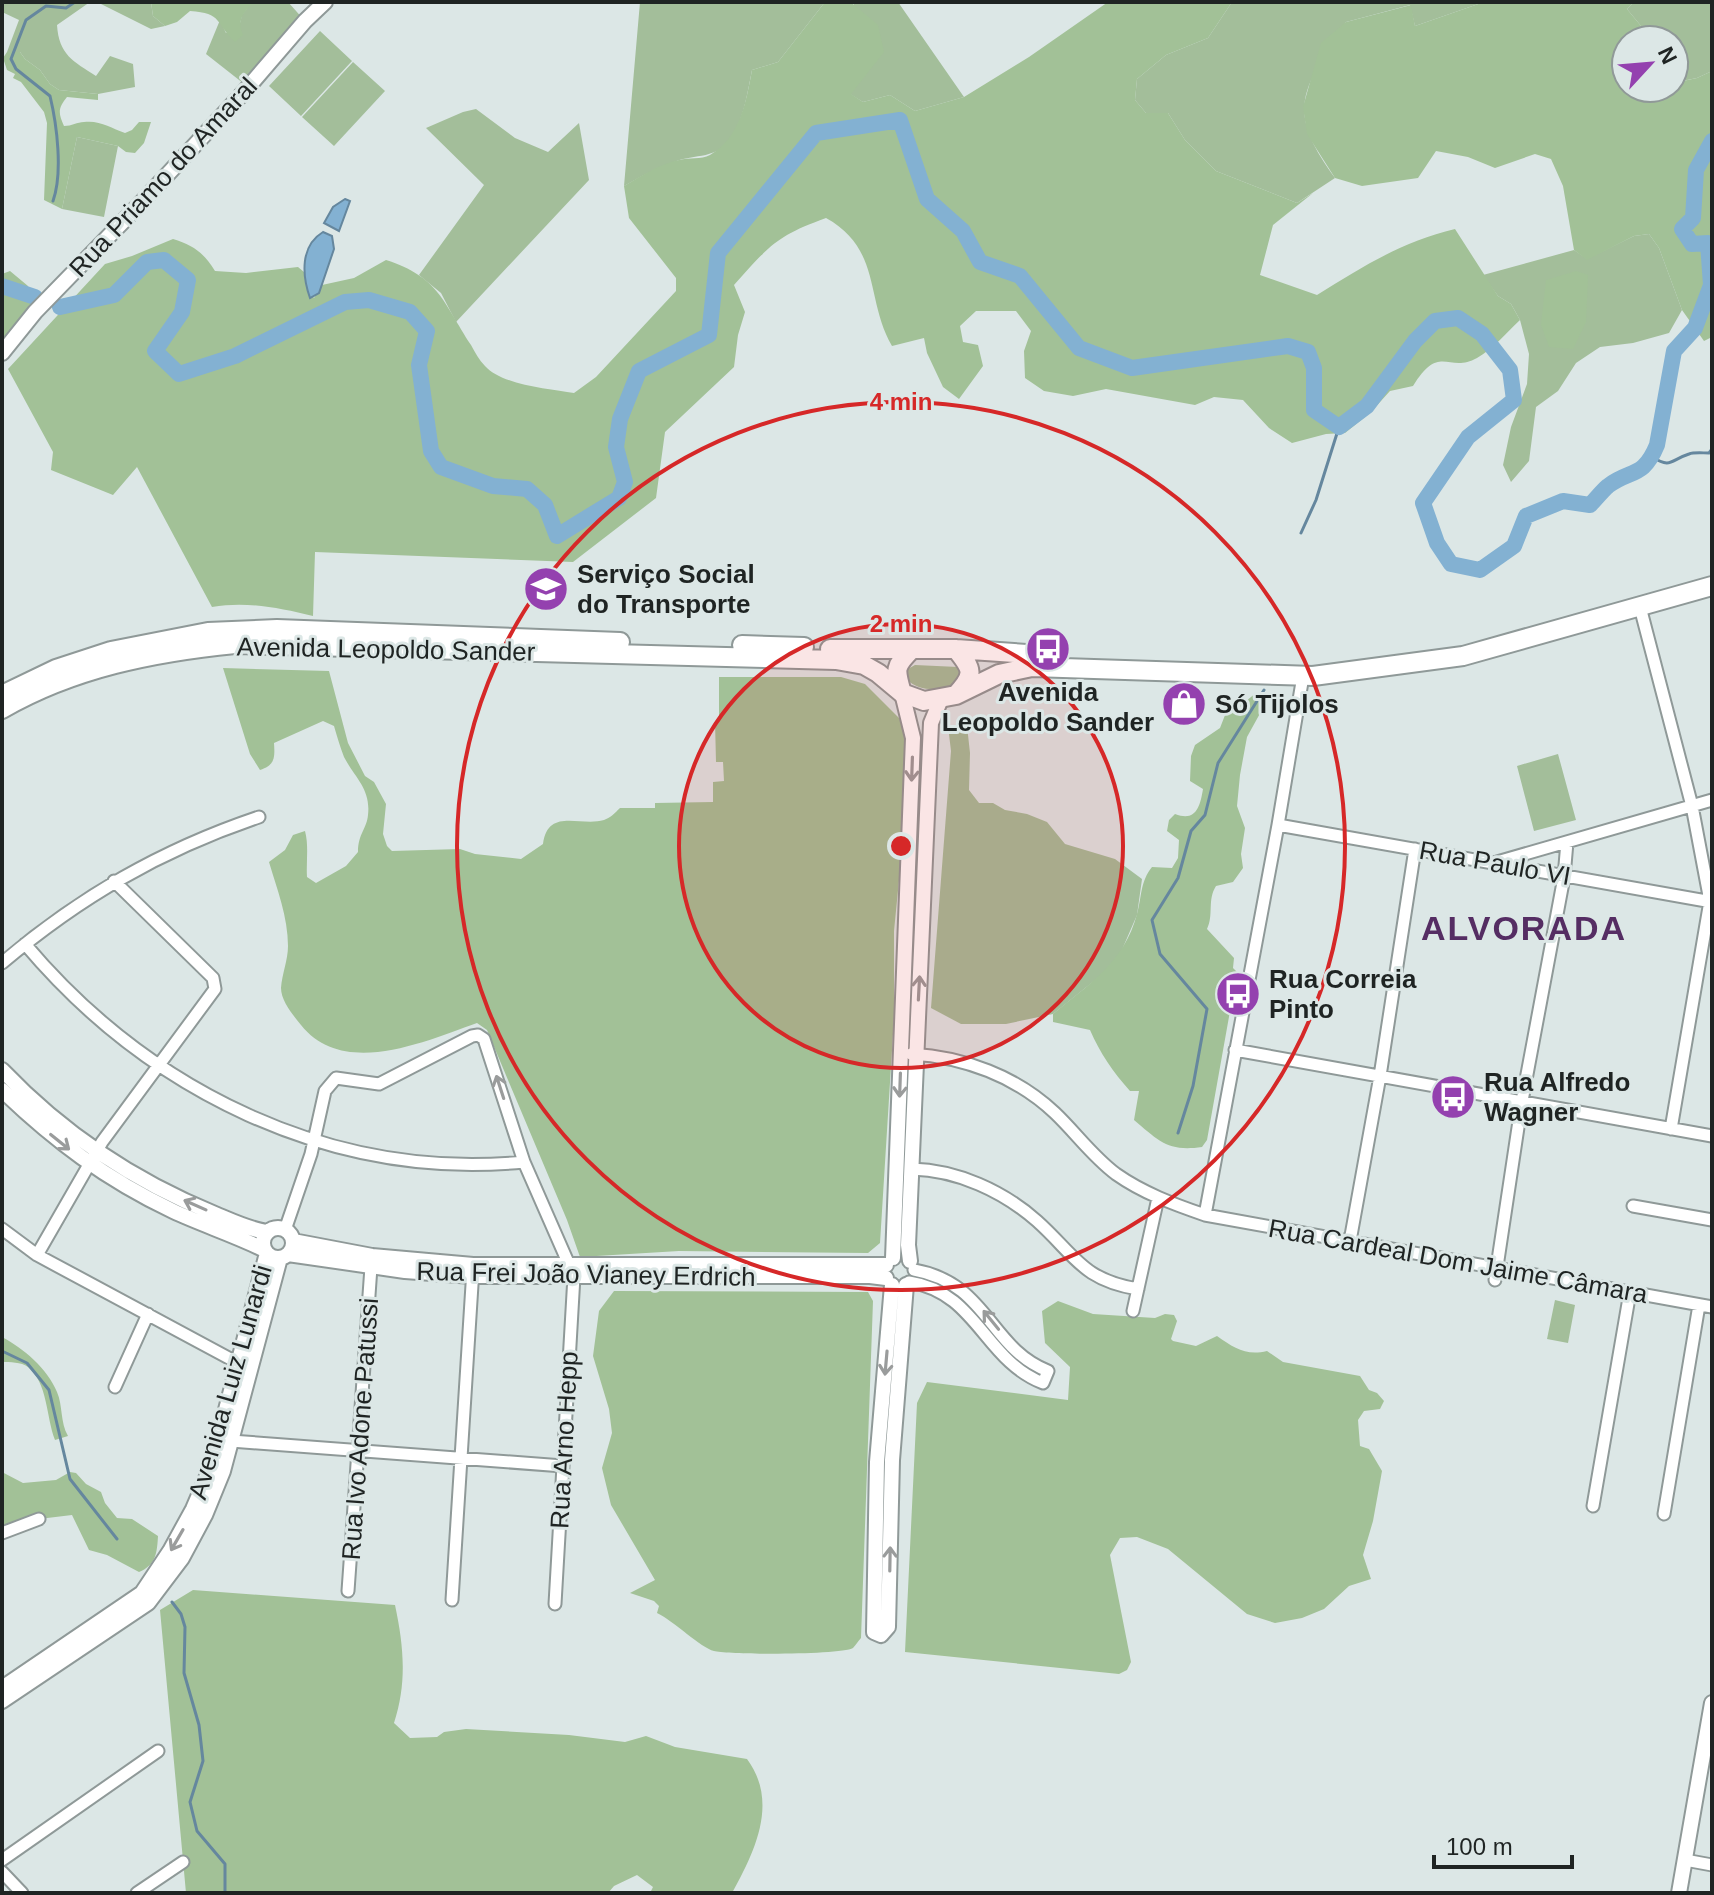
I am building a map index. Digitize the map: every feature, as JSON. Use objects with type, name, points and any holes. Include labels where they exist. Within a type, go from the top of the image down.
[{"type":"highway","name":"Avenida Leopoldo Sander","points":[[2,695],[56,669],[111,651],[208,632],[303,630],[835,650],[956,649],[1194,663],[1306,666],[1418,654],[1492,639],[1712,576]]},
{"type":"highway","points":[[949,697],[999,674],[1032,667],[1303,676],[1463,656],[1712,586]]},
{"type":"highway","name":"Avenida Leopoldo Sander","points":[[2,709],[26,695],[106,666],[151,655],[235,644],[836,660],[864,665],[902,693],[924,701],[949,697]]},
{"type":"highway","points":[[902,693],[896,669],[912,649]]},
{"type":"highway","points":[[949,697],[970,678],[970,667],[956,649]]},
{"type":"street","name":"Rua Priamo do Amaral","points":[[2,353],[35,312],[141,203],[325,2]]},
{"type":"street","points":[[1640,607],[1692,806],[1711,902],[1671,1129]]},
{"type":"street","points":[[1205,1215],[1303,676]]},
{"type":"street","points":[[902,693],[913,738],[909,1054],[912,1169],[899,1273],[877,1462],[874,1632],[881,1635],[888,1627],[892,1460],[899,1273],[909,1054],[931,723],[949,697]]},
{"type":"street","points":[[1492,863],[1712,800]]},
{"type":"street","points":[[2,963],[56,919],[114,881],[183,847],[259,817]]},
{"type":"street","name":"Rua Paulo VI","points":[[1278,825],[1711,902]]},
{"type":"street","points":[[1496,1274],[1522,1101],[1564,877],[1567,842]]},
{"type":"street","points":[[1350,1241],[1380,1076],[1415,849]]},
{"type":"street","points":[[37,1255],[92,1158],[210,996],[216,983],[114,881]]},
{"type":"street","points":[[25,944],[87,1011],[158,1066],[232,1109],[315,1139],[366,1153],[417,1161],[470,1164],[524,1162]]},
{"type":"street","points":[[280,1247],[315,1139],[325,1091],[336,1078],[379,1084],[478,1035],[484,1039],[524,1162],[572,1271]]},
{"type":"street","points":[[1235,1050],[1712,1136]]},
{"type":"street","name":"Rua Cardeal Dom Jaime Câmara","points":[[909,1054],[980,1067],[1019,1086],[1055,1113],[1107,1167],[1158,1198],[1205,1215],[1350,1241],[1496,1274],[1706,1306]]},
{"type":"street","name":"Rua Frei João Vianey Erdrich","points":[[2,1070],[92,1158],[232,1221],[268,1232],[276,1228],[280,1247]]},
{"type":"street","name":"Rua Frei João Vianey Erdrich","points":[[2,1090],[42,1127],[173,1211],[280,1247],[371,1267],[473,1271],[899,1273],[936,1274],[955,1285],[981,1308],[1020,1355],[1048,1371],[1043,1383],[1012,1365],[955,1302],[930,1285],[899,1273]]},
{"type":"street","points":[[912,1169],[958,1177],[998,1194],[1033,1218],[1086,1270],[1107,1282],[1138,1289]]},
{"type":"street","points":[[1133,1311],[1158,1198]]},
{"type":"street","points":[[1633,1206],[1712,1220]]},
{"type":"street","points":[[2,1229],[37,1255],[238,1363]]},
{"type":"street","name":"Rua Frei João Vianey Erdrich","points":[[280,1247],[372,1256],[473,1271]]},
{"type":"street","name":"Avenida Luiz Lunardi","points":[[145,1598],[167,1580],[215,1493],[238,1363],[280,1247]]},
{"type":"street","name":"Avenida Luiz Lunardi","points":[[225,1439],[280,1247]]},
{"type":"street","name":"Rua Ivo Adone Patussi","points":[[348,1591],[371,1267]]},
{"type":"street","points":[[452,1600],[473,1271]]},
{"type":"street","name":"Rua Arno Hepp","points":[[555,1604],[572,1271]]},
{"type":"street","points":[[1593,1506],[1630,1292]]},
{"type":"street","points":[[1664,1514],[1706,1306]]},
{"type":"street","points":[[115,1387],[148,1314]]},
{"type":"street","points":[[225,1439],[563,1466]]},
{"type":"street","points":[[2,1533],[39,1519]]},
{"type":"street","points":[[2,1688],[145,1598]]},
{"type":"street","points":[[2,1701],[145,1598]]},
{"type":"street","points":[[1679,1893],[1707,1752],[1712,1703]]},
{"type":"street","points":[[2,1860],[158,1751]]},
{"type":"street","points":[[1685,1860],[1712,1865]]},
{"type":"street","points":[[137,1893],[183,1862]]},
{"type":"street","points":[[2,1872],[22,1893]]},
{"type":"green space","points":[[2,2],[90,2],[57,25],[64,50],[96,76],[110,56],[133,64],[135,87],[98,94],[59,90],[20,52],[7,52],[19,20],[2,12]]},
{"type":"green space","points":[[97,2],[151,2],[153,16],[165,26],[151,29]]},
{"type":"green space","points":[[151,2],[252,4],[242,18],[240,26],[243,35],[235,42],[217,20],[201,12],[190,11],[177,22],[165,26],[153,16]]},
{"type":"green space","points":[[252,2],[288,2],[305,21],[248,87],[206,54],[220,20],[226,33],[239,27],[242,15]]},
{"type":"green space","points":[[640,2],[825,2],[778,62],[752,70],[740,120],[727,143],[713,153],[682,159],[624,186]]},
{"type":"green space","points":[[825,2],[853,4],[878,25],[884,52],[851,94],[863,102],[890,95],[915,111],[964,97],[1029,57],[1108,2],[1232,2],[1208,38],[1166,55],[1137,79],[1135,100],[1146,113],[1168,113],[1185,140],[1216,171],[1297,203],[1313,193],[1273,225],[1260,275],[1317,295],[1400,248],[1455,229],[1498,296],[1511,304],[1520,320],[1477,358],[1467,362],[1437,362],[1430,365],[1413,386],[1390,391],[1370,413],[1345,433],[1326,434],[1292,443],[1269,428],[1243,400],[1214,397],[1195,405],[1106,389],[1073,396],[1044,391],[1025,378],[1024,351],[1031,331],[1016,311],[976,311],[960,326],[963,342],[978,345],[983,366],[959,399],[943,387],[927,353],[924,338],[892,346],[878,311],[870,276],[856,244],[844,230],[826,218],[774,244],[734,285],[745,312],[734,367],[665,432],[656,498],[573,562],[315,552],[313,616],[250,605],[212,607],[137,467],[113,495],[51,470],[53,452],[8,369],[105,264],[173,239],[197,250],[215,271],[246,273],[298,267],[304,272],[308,291],[314,298],[322,285],[354,278],[386,260],[418,274],[429,283],[446,304],[479,359],[493,372],[526,385],[574,393],[596,377],[676,291],[676,278],[629,218],[624,186],[665,164],[706,157],[720,148],[740,118],[752,70],[778,62]]},
{"type":"green space","points":[[840,2],[898,2],[964,97],[915,111],[890,95],[863,102],[850,94],[854,4]]},
{"type":"green space","points":[[1232,2],[1484,2],[1415,26],[1410,5],[1346,22],[1319,65],[1305,98],[1309,133],[1335,178],[1297,203],[1216,171],[1185,140],[1168,113],[1146,113],[1135,100],[1137,79],[1166,55],[1208,38]]},
{"type":"green space","points":[[1484,2],[1634,2],[1627,9],[1639,24],[1610,24],[1610,104],[1690,104],[1690,79],[1712,71],[1712,337],[1704,341],[1682,310],[1659,248],[1649,234],[1634,236],[1587,260],[1574,250],[1563,186],[1551,159],[1535,154],[1495,168],[1468,157],[1436,151],[1418,178],[1362,186],[1335,178],[1307,134],[1303,107],[1321,43],[1346,22],[1411,5],[1415,26]]},
{"type":"green space","points":[[1634,2],[1712,2],[1712,71],[1690,79],[1690,24],[1639,24],[1627,9]]},
{"type":"green space","points":[[320,31],[352,61],[301,116],[269,86]]},
{"type":"green space","points":[[7,52],[20,52],[59,90],[98,94],[98,100],[67,97],[60,111],[64,126],[95,122],[125,133],[139,122],[151,122],[144,143],[135,153],[77,137],[62,209],[44,200],[47,123],[44,112],[21,82],[13,78],[15,74],[7,70],[3,58]]},
{"type":"green space","points":[[353,62],[385,91],[334,146],[302,117]]},
{"type":"green space","points":[[476,109],[515,138],[548,152],[579,123],[589,180],[456,322],[441,293],[419,275],[484,185],[426,128]]},
{"type":"green space","points":[[77,137],[118,146],[104,217],[62,209]]},
{"type":"green space","points":[[1649,234],[1659,248],[1682,310],[1669,333],[1633,343],[1600,347],[1576,363],[1558,391],[1536,407],[1529,461],[1511,482],[1503,465],[1511,427],[1527,384],[1529,354],[1520,320],[1511,304],[1498,296],[1483,275],[1574,250],[1587,259],[1634,236]]},
{"type":"green space","points":[[10,271],[28,286],[35,306],[2,346],[2,274]]},
{"type":"green space","points":[[1576,271],[1588,275],[1586,322],[1573,349],[1549,347],[1541,325],[1546,280]]},
{"type":"green space","points":[[915,665],[958,667],[962,669],[959,683],[939,689],[918,687],[906,679],[906,670]]},
{"type":"green space","points":[[223,668],[329,671],[348,743],[365,776],[374,782],[386,804],[383,834],[392,851],[460,849],[475,854],[521,859],[543,844],[546,833],[558,822],[595,822],[610,817],[620,808],[655,808],[655,803],[713,802],[713,782],[724,781],[723,762],[716,762],[715,721],[719,721],[719,677],[841,677],[865,684],[904,723],[905,740],[901,860],[894,931],[894,1018],[880,1243],[868,1253],[679,1251],[580,1257],[487,1030],[477,1023],[409,1046],[361,1053],[339,1050],[318,1041],[294,1017],[282,993],[288,935],[269,862],[285,850],[293,835],[305,831],[307,877],[316,883],[346,866],[358,852],[367,820],[367,798],[344,757],[334,726],[323,721],[274,743],[273,760],[260,770],[250,754]]},
{"type":"green space","points":[[1257,692],[1265,694],[1263,708],[1247,737],[1237,806],[1245,828],[1241,854],[1243,868],[1233,882],[1216,886],[1207,929],[1234,958],[1233,968],[1237,972],[1207,1140],[1202,1147],[1181,1148],[1158,1139],[1134,1120],[1139,1091],[1130,1091],[1118,1077],[1090,1030],[1053,1022],[1053,1014],[1104,971],[1123,946],[1137,914],[1145,878],[1152,867],[1172,868],[1178,858],[1179,840],[1167,831],[1169,820],[1175,814],[1188,816],[1196,811],[1200,802],[1203,789],[1190,781],[1191,756],[1195,745],[1220,728],[1234,701],[1245,702]]},
{"type":"green space","points":[[948,726],[967,726],[969,790],[979,803],[993,803],[1005,810],[1047,822],[1065,844],[1115,859],[1142,879],[1137,915],[1121,952],[1110,968],[1053,1014],[1006,1024],[961,1024],[931,1008],[951,751]]},
{"type":"green space","points":[[1558,754],[1576,820],[1534,831],[1517,766]]},
{"type":"green space","points":[[614,1291],[868,1292],[873,1301],[861,1638],[853,1648],[785,1654],[714,1651],[657,1613],[659,1606],[654,1601],[630,1593],[655,1580],[611,1505],[602,1468],[612,1433],[609,1409],[593,1356],[599,1311]]},
{"type":"green space","points":[[1555,1300],[1575,1305],[1568,1343],[1547,1339]]},
{"type":"green space","points":[[1058,1301],[1093,1314],[1155,1318],[1174,1315],[1177,1321],[1173,1341],[1196,1346],[1217,1336],[1240,1350],[1267,1351],[1283,1362],[1360,1376],[1369,1390],[1384,1401],[1380,1409],[1364,1411],[1358,1420],[1360,1446],[1369,1449],[1382,1471],[1363,1555],[1371,1579],[1349,1586],[1324,1609],[1302,1618],[1275,1623],[1247,1614],[1168,1549],[1137,1537],[1120,1538],[1110,1555],[1131,1662],[1127,1670],[1119,1674],[905,1652],[917,1403],[927,1382],[1068,1400],[1070,1367],[1045,1343],[1042,1311]]},
{"type":"green space","points":[[2,1337],[26,1353],[53,1383],[68,1436],[55,1440],[43,1391],[35,1374],[22,1364],[2,1362]]},
{"type":"green space","points":[[2,1472],[23,1483],[56,1480],[70,1472],[76,1473],[86,1484],[101,1492],[117,1518],[132,1519],[158,1536],[152,1562],[139,1572],[107,1555],[89,1550],[72,1515],[39,1519],[4,1533]]},
{"type":"green space","points":[[193,1590],[395,1605],[403,1665],[401,1694],[394,1723],[410,1738],[437,1737],[444,1732],[466,1729],[569,1735],[625,1742],[646,1736],[675,1747],[747,1759],[756,1775],[762,1809],[749,1860],[732,1893],[650,1893],[653,1887],[637,1875],[614,1886],[608,1893],[186,1893],[160,1610]]},
{"type":"water","points":[[345,199],[350,201],[339,231],[324,223],[333,207]]},
{"type":"water","points":[[323,232],[332,236],[334,249],[319,293],[310,298],[305,280],[305,262],[310,245]]},
{"type":"waterway","points":[[53,201],[58,163],[50,96],[16,69],[11,59],[26,20],[46,6],[66,8],[75,2]]},
{"type":"waterway","points":[[60,307],[114,295],[147,262],[164,260],[188,280],[182,312],[155,351],[179,374],[235,356],[345,302],[369,300],[410,312],[427,331],[419,365],[431,451],[441,467],[493,486],[527,489],[545,505],[557,536],[619,498],[625,482],[616,447],[620,419],[639,371],[709,335],[718,253],[816,133],[900,120],[927,199],[963,231],[980,262],[1020,276],[1079,348],[1132,368],[1288,346],[1308,352],[1314,368],[1314,410],[1339,427],[1367,406],[1415,341],[1435,321],[1458,318],[1482,334],[1510,370],[1514,400],[1468,437],[1423,503],[1437,543],[1451,564],[1480,570],[1514,546],[1526,516],[1563,501],[1590,505],[1608,486],[1636,472],[1652,456],[1657,445],[1674,351],[1695,328],[1711,285],[1708,243],[1692,244],[1682,229],[1693,218],[1696,170],[1712,141]]},
{"type":"waterway","points":[[2,286],[35,297]]},
{"type":"waterway","points":[[1301,533],[1316,500],[1339,427]]},
{"type":"waterway","points":[[1652,457],[1667,463],[1691,453],[1709,453],[1712,449]]},
{"type":"waterway","points":[[1178,1133],[1193,1086],[1207,1009],[1160,954],[1152,920],[1178,878],[1191,831],[1205,815],[1218,763],[1264,690]]},
{"type":"waterway","points":[[2,1351],[27,1363],[49,1390],[70,1479],[117,1539]]},
{"type":"waterway","points":[[172,1602],[181,1614],[185,1627],[184,1673],[199,1725],[203,1761],[190,1802],[197,1831],[225,1864],[225,1893]]},
{"type":"place","name":"Serviço Social do Transporte","points":[[546,589]]},
{"type":"place","name":"Avenida Leopoldo Sander","points":[[1048,649]]},
{"type":"place","name":"Só Tijolos","points":[[1184,704]]},
{"type":"place","name":"Rua Correia Pinto","points":[[1238,994]]},
{"type":"place","name":"Rua Alfredo Wagner","points":[[1453,1097]]},
{"type":"district","name":"ALVORADA","points":[[1524,928]]}]
